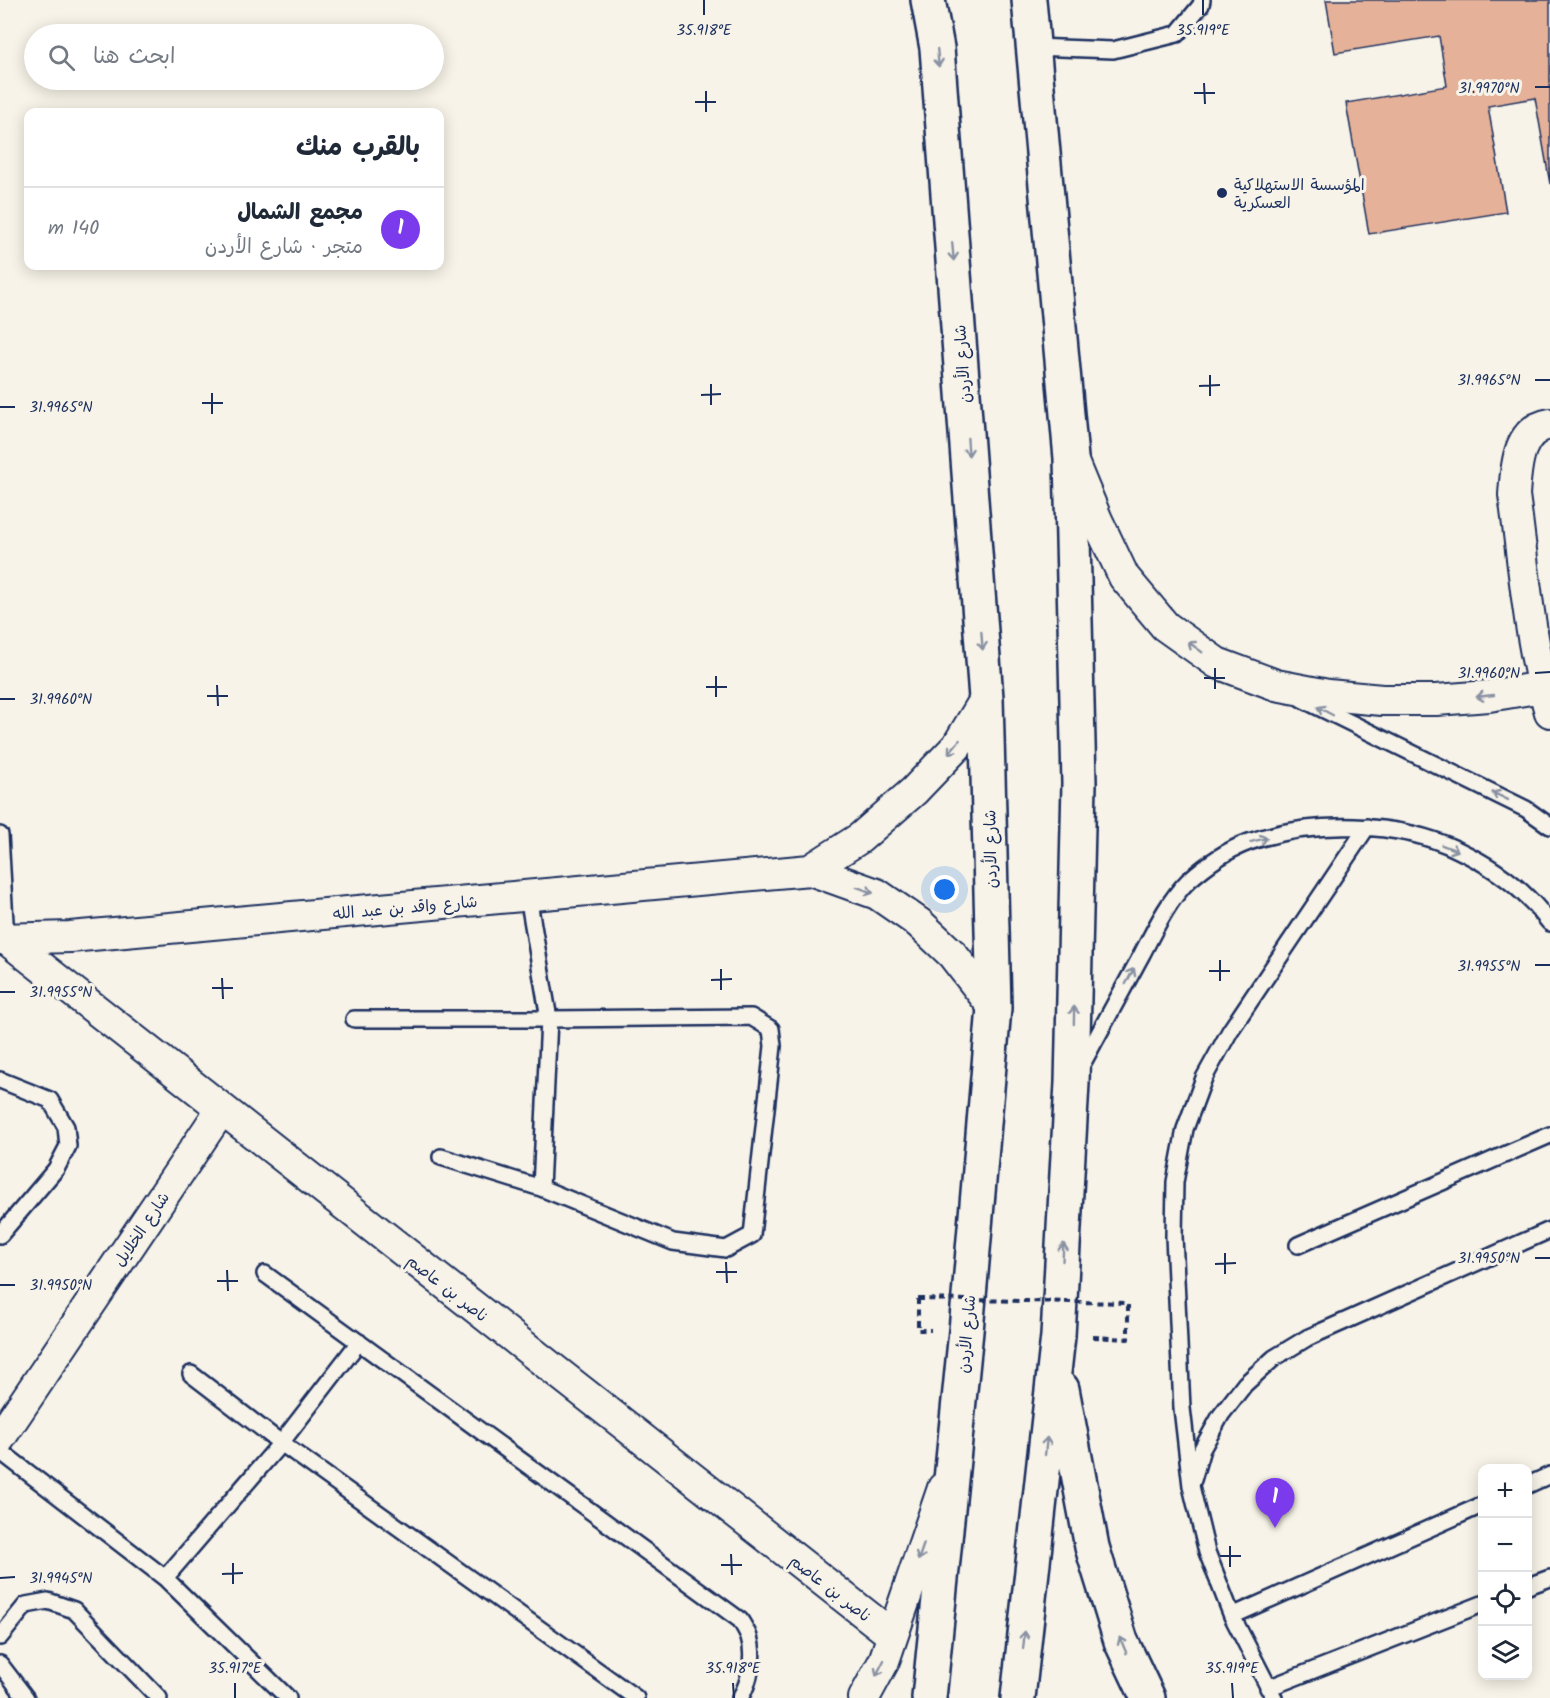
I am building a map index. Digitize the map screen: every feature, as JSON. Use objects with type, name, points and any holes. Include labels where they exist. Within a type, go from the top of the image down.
[{"type":"highway","name":"شارع الأردن","points":[[928,0],[938,60],[986,698],[994,1008],[954,1457],[929,1698]]},
{"type":"highway","points":[[1018,1698],[1056,1355],[1072,1083],[1079,783],[1071,458],[1029,0]]},
{"type":"highway","points":[[1056,1355],[1092,1547],[1121,1641],[1148,1698]]},
{"type":"street","points":[[1071,458],[1124,577],[1165,626],[1216,663],[1276,685],[1328,695],[1382,700],[1489,696],[1546,699],[1541,638],[1514,495],[1523,443],[1540,429]]},
{"type":"street","name":"شارع واقد بن عبد الله","points":[[810,870],[860,838],[914,791],[957,746],[986,698]]},
{"type":"street","name":"شارع واقد بن عبد الله","points":[[3,939],[70,937],[810,870],[877,894],[919,923],[952,954],[994,1008]]},
{"type":"street","name":"ناصر بن عاصم","points":[[3,939],[892,1635]]},
{"type":"street","name":"شارع الخلايل","points":[[0,1438],[221,1110]]},
{"type":"street","points":[[864,1698],[884,1661],[954,1457]]},
{"type":"lane","points":[[1033,47],[1113,50],[1177,34],[1201,5],[1202,0]]},
{"type":"lane","points":[[1276,685],[1334,716],[1526,809],[1550,826]]},
{"type":"lane","points":[[1072,1083],[1165,912],[1187,882],[1215,859],[1249,842],[1284,833],[1323,827],[1367,827],[1412,835],[1457,850],[1495,872],[1529,898],[1550,923]]},
{"type":"lane","points":[[1367,827],[1230,1031],[1204,1078],[1185,1129],[1175,1182],[1174,1236],[1182,1408],[1191,1486],[1207,1552],[1232,1616],[1271,1693],[1478,1606]]},
{"type":"lane","points":[[0,835],[3,939]]},
{"type":"lane","points":[[528,896],[549,1020],[541,1188]]},
{"type":"lane","points":[[354,1019],[549,1020],[751,1017],[771,1029],[773,1046],[752,1236],[726,1249],[673,1242],[541,1188],[441,1157]]},
{"type":"lane","points":[[0,1080],[50,1100],[66,1127],[68,1146],[56,1169],[0,1235]]},
{"type":"lane","points":[[1298,1245],[1550,1135]]},
{"type":"lane","points":[[1191,1486],[1202,1449],[1221,1415],[1245,1384],[1274,1358],[1307,1338],[1550,1230]]},
{"type":"lane","points":[[265,1274],[740,1620],[750,1638],[751,1660],[747,1688],[740,1698]]},
{"type":"lane","points":[[165,1578],[281,1443],[359,1342]]},
{"type":"lane","points":[[191,1374],[281,1443],[636,1698]]},
{"type":"lane","points":[[0,1451],[165,1578],[288,1698]]},
{"type":"lane","points":[[1532,1483],[1550,1475]]},
{"type":"lane","points":[[1232,1616],[1478,1507]]},
{"type":"lane","points":[[1532,1584],[1550,1578]]},
{"type":"lane","points":[[0,1637],[26,1605],[48,1601],[74,1610],[159,1698]]},
{"type":"lane","points":[[0,1664],[26,1698]]},
{"type":"path","points":[[918,1330],[918,1299],[1128,1303],[1128,1339]]},
{"type":"building","points":[[1326,0],[1550,0],[1550,184],[1535,98],[1488,106],[1506,212],[1369,234],[1346,103],[1447,86],[1439,36],[1335,53]]},
{"type":"place","name":"المؤسسة الاستهلاكية العسكرية","points":[[1222,193]]},
{"type":"place","name":"مجمع الشمال","points":[[1275,1528]]}]
